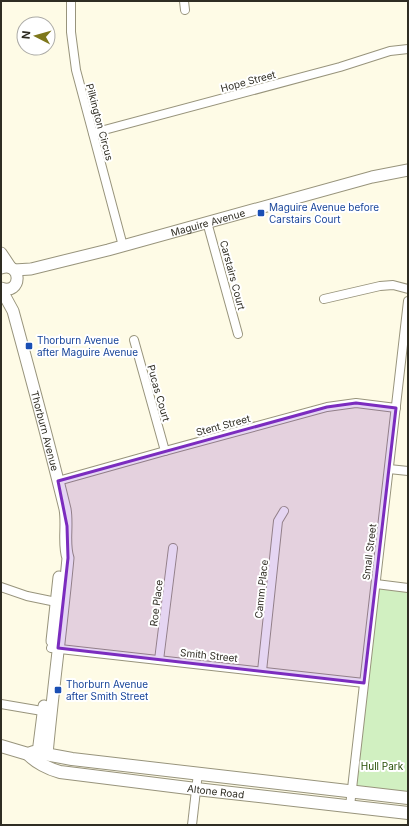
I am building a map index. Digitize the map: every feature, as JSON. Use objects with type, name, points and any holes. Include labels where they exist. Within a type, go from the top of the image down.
[{"type":"main road","name":"Altone Road","points":[[1,746],[38,754],[72,759],[408,798]]},
{"type":"main road","name":"Altone Road","points":[[38,754],[32,759],[60,772],[408,813]]},
{"type":"street","name":"Pilkington Circus","points":[[71,1],[71,32],[76,70],[123,246]]},
{"type":"street","points":[[184,1],[185,10]]},
{"type":"street","name":"Hope Street","points":[[93,133],[340,67],[390,51],[408,49]]},
{"type":"street","name":"Maguire Avenue","points":[[1,289],[7,290],[12,274],[123,246],[372,177],[408,170]]},
{"type":"street","name":"Carstairs Court","points":[[207,222],[238,334]]},
{"type":"street","points":[[1,253],[12,274]]},
{"type":"street","name":"Thorburn Avenue","points":[[12,274],[14,311],[58,481],[67,526],[66,551],[61,557],[60,603],[47,712],[38,754]]},
{"type":"street","points":[[324,299],[380,286],[393,286],[408,289]]},
{"type":"street","name":"Thorburn Avenue","points":[[1,289],[14,311]]},
{"type":"street","name":"Small Street","points":[[350,806],[408,301]]},
{"type":"street","name":"Pucas Court","points":[[134,340],[165,450]]},
{"type":"street","name":"Stent Street","points":[[58,481],[165,450],[327,407],[356,403],[396,408]]},
{"type":"street","points":[[389,469],[408,471]]},
{"type":"street","name":"Camm Place","points":[[262,671],[278,521],[284,511]]},
{"type":"street","name":"Roe Place","points":[[159,660],[173,548]]},
{"type":"street","points":[[376,584],[408,588]]},
{"type":"street","points":[[1,587],[27,596],[60,603]]},
{"type":"street","name":"Smith Street","points":[[54,648],[364,683]]},
{"type":"street","points":[[1,704],[47,712]]},
{"type":"street","points":[[192,825],[198,774]]},
{"type":"highlighted area","points":[[356,403],[396,408],[364,683],[58,648],[68,558],[67,526],[58,481],[327,407]]},
{"type":"green space","name":"Hull Park","points":[[376,584],[408,588],[408,798],[352,792]]},
{"type":"place","name":"Maguire Avenue before Carstairs Court","points":[[261,213]]},
{"type":"place","name":"Thorburn Avenue after Maguire Avenue","points":[[29,346]]},
{"type":"place","name":"Thorburn Avenue after Smith Street","points":[[58,690]]}]
